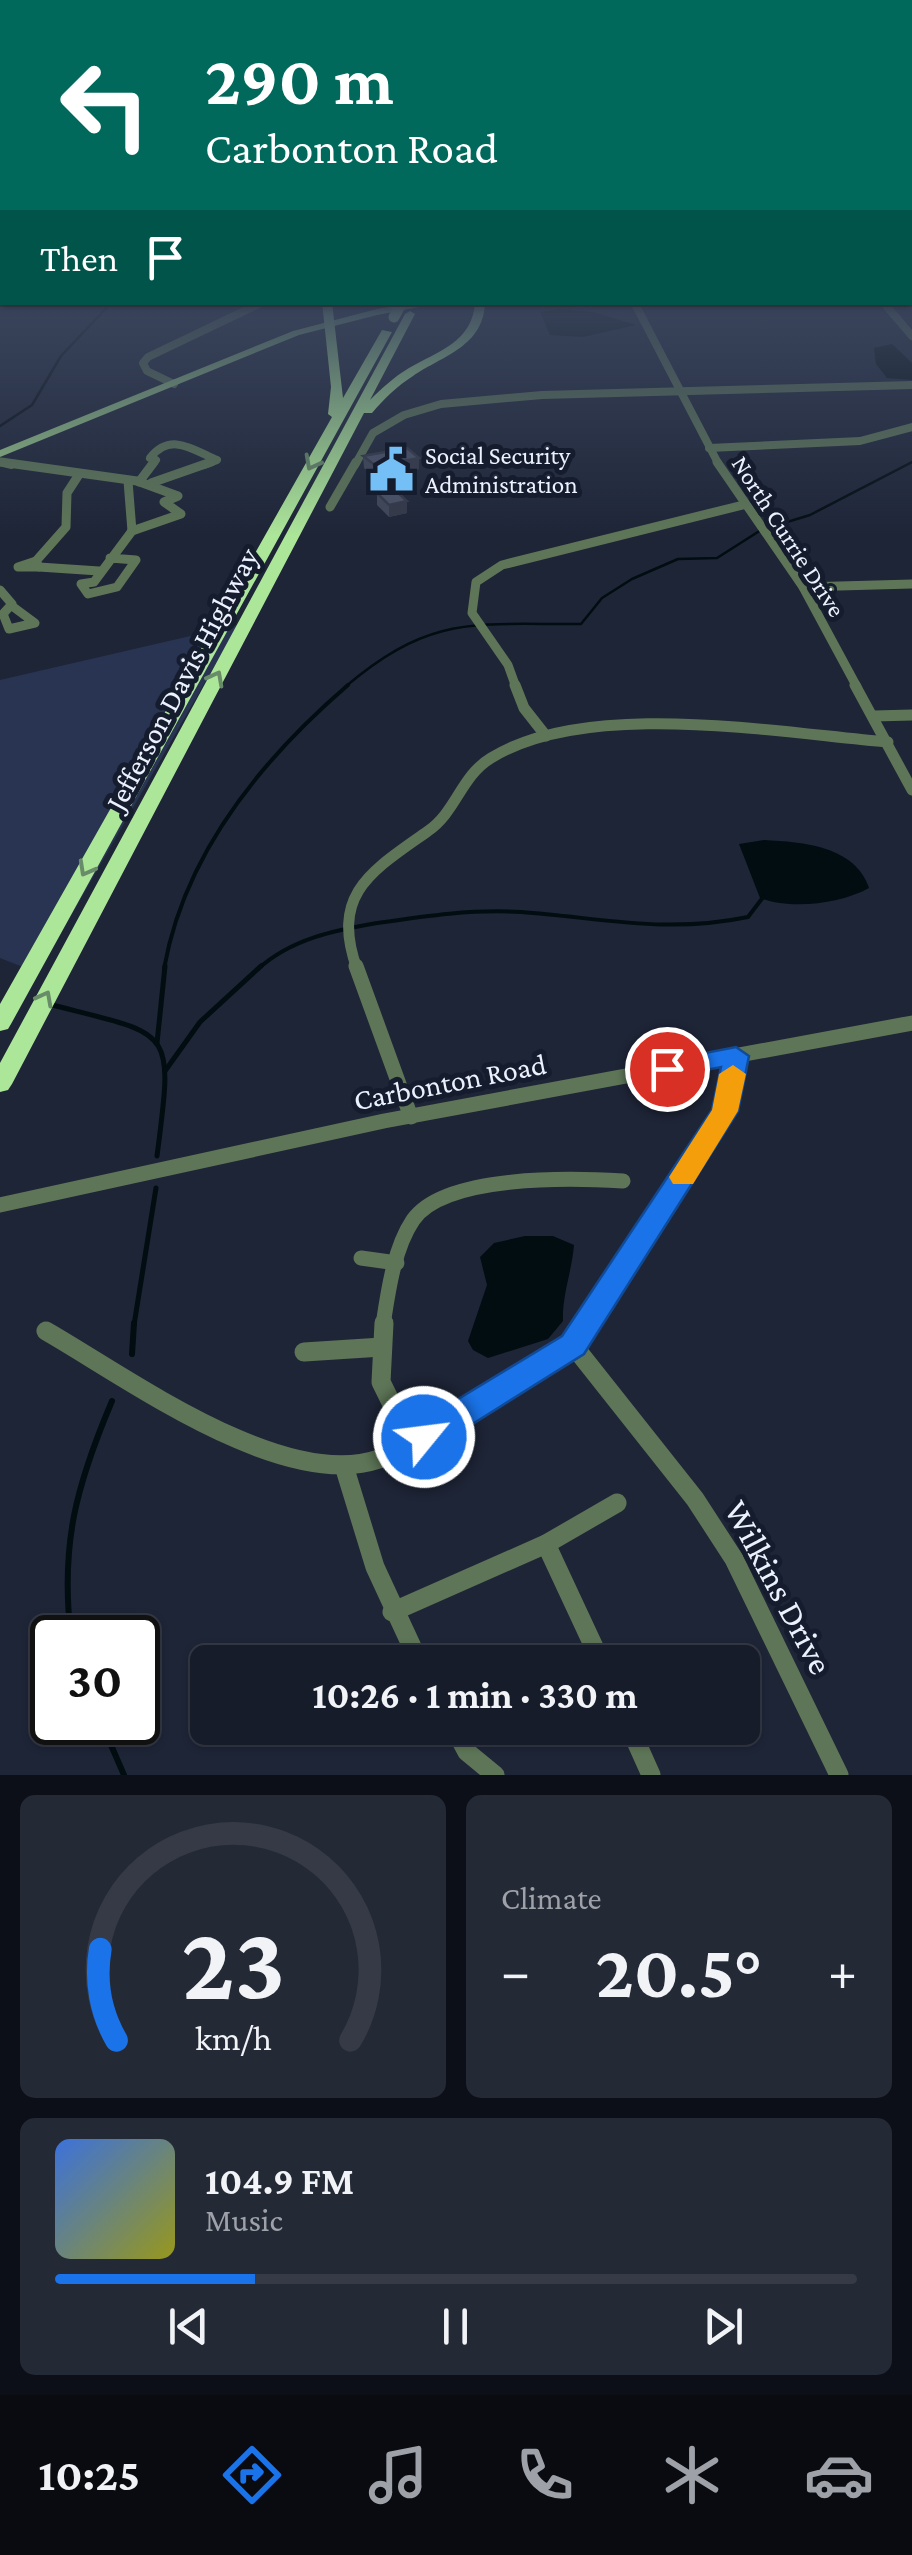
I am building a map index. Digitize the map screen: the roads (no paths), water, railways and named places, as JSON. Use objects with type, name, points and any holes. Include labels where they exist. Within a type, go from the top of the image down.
[{"type":"highway","points":[[334,371],[338,392],[335,437]]},
{"type":"highway","name":"Jefferson Davis Highway","points":[[0,1024],[372,371]]},
{"type":"highway","points":[[335,437],[388,388],[416,371]]},
{"type":"highway","name":"Jefferson Davis Highway","points":[[0,1084],[335,437]]},
{"type":"main road","points":[[0,454],[207,371]]},
{"type":"street","points":[[146,371],[174,384]]},
{"type":"street","name":"North Currie Drive","points":[[669,371],[742,505],[775,542],[803,587],[912,790]]},
{"type":"street","points":[[330,507],[373,434],[404,415],[480,398],[912,385]]},
{"type":"street","points":[[709,448],[845,442],[912,427]]},
{"type":"street","points":[[132,531],[134,481],[156,460],[150,458],[160,446],[176,442],[217,460],[151,483]]},
{"type":"street","points":[[0,462],[36,473],[151,483],[178,496],[164,502],[181,514],[132,531],[99,571],[94,582],[80,584],[88,594],[117,587],[136,560],[110,558]]},
{"type":"street","points":[[37,564],[66,527],[67,494],[78,476]]},
{"type":"street","points":[[546,736],[524,708],[508,665],[472,613],[476,582],[502,565],[742,505]]},
{"type":"street","points":[[12,606],[0,589],[24,570],[18,567],[21,563],[99,571]]},
{"type":"street","points":[[803,587],[912,584]]},
{"type":"street","points":[[874,716],[912,714]]},
{"type":"street","points":[[411,1117],[348,943],[347,916],[354,888],[374,865],[440,824],[470,774],[506,750],[546,736],[684,727],[888,742]]},
{"type":"street","name":"Carbonton Road","points":[[0,1205],[411,1117],[912,1023]]},
{"type":"street","points":[[46,1330],[244,1444],[292,1460],[344,1466],[378,1460],[482,1405],[573,1345],[725,1111],[736,1056]]},
{"type":"street","points":[[411,1443],[379,1374],[397,1264],[404,1235],[416,1213],[484,1187],[526,1178],[623,1181]]},
{"type":"street","points":[[361,1258],[397,1264]]},
{"type":"street","name":"Wilkins Drive","points":[[573,1345],[696,1500],[734,1560],[839,1775]]},
{"type":"street","points":[[304,1352],[382,1346]]},
{"type":"street","points":[[344,1466],[351,1501],[392,1612],[410,1645]]},
{"type":"street","points":[[392,1612],[546,1544],[618,1503]]},
{"type":"street","points":[[546,1544],[593,1645]]},
{"type":"street","points":[[463,1745],[496,1775]]},
{"type":"street","points":[[638,1745],[651,1775]]},
{"type":"waterway","points":[[0,426],[32,405],[52,371]]},
{"type":"waterway","points":[[345,687],[404,646],[456,628],[581,624],[602,598],[632,579],[678,559],[717,558],[761,530],[810,515],[912,462]]},
{"type":"waterway","points":[[164,969],[189,887],[231,812],[286,744],[348,685]]},
{"type":"waterway","points":[[258,969],[285,950],[314,937],[395,920],[503,911],[689,924],[748,917],[764,896]]},
{"type":"waterway","points":[[157,1043],[165,966]]},
{"type":"waterway","points":[[165,1071],[200,1022],[261,966]]},
{"type":"waterway","points":[[48,1004],[121,1023],[156,1043],[163,1059],[165,1081],[157,1156]]},
{"type":"waterway","points":[[134,1325],[156,1188]]},
{"type":"waterway","points":[[132,1354],[134,1323]]},
{"type":"waterway","points":[[69,1615],[68,1574],[74,1516],[89,1461],[112,1401]]},
{"type":"waterway","points":[[111,1745],[124,1775]]},
{"type":"place","name":"Social Security Administration","points":[[392,469]]}]
